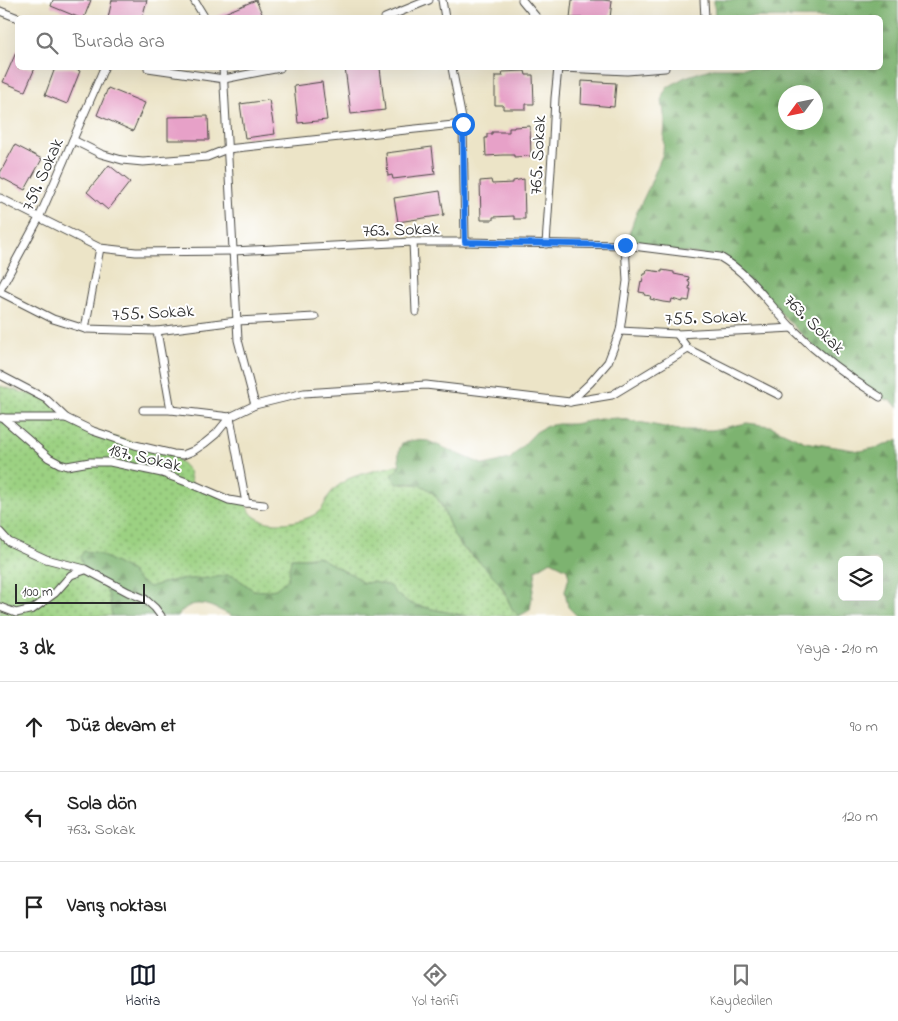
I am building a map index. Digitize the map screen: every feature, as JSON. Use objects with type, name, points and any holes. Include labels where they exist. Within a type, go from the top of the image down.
[{"type":"street","points":[[194,0],[203,15]]},
{"type":"street","points":[[392,15],[429,0]]},
{"type":"street","points":[[442,0],[444,15]]},
{"type":"street","points":[[522,0],[534,15]]},
{"type":"street","points":[[704,0],[704,15]]},
{"type":"street","points":[[0,11],[15,17]]},
{"type":"street","name":"759. Sokak","points":[[0,291],[39,218],[103,70]]},
{"type":"street","points":[[162,70],[224,79],[270,70]]},
{"type":"street","points":[[223,70],[238,340],[255,405]]},
{"type":"street","points":[[452,70],[463,124],[465,242]]},
{"type":"street","name":"765. Sokak","points":[[546,244],[558,70]]},
{"type":"street","points":[[605,70],[640,70]]},
{"type":"street","points":[[73,140],[101,154],[122,160],[143,162],[207,157],[227,149],[463,124]]},
{"type":"street","name":"763. Sokak","points":[[0,198],[100,248],[136,252],[233,251],[413,242],[465,242],[625,245],[720,257],[746,276],[793,328],[824,357],[860,385],[880,397]]},
{"type":"street","points":[[413,242],[416,312]]},
{"type":"street","points":[[570,402],[608,362],[620,331],[627,281],[625,245]]},
{"type":"street","points":[[85,329],[100,248]]},
{"type":"street","name":"755. Sokak","points":[[0,291],[53,319],[85,329],[157,330],[237,321],[315,317]]},
{"type":"street","name":"755. Sokak","points":[[620,331],[677,334],[793,328]]},
{"type":"street","points":[[157,330],[171,410]]},
{"type":"street","points":[[677,334],[688,349],[779,395]]},
{"type":"street","points":[[0,375],[46,399],[66,418],[93,431],[173,454],[183,455],[205,444],[230,417],[255,405],[304,393],[426,385],[570,402],[612,395],[688,349]]},
{"type":"street","points":[[143,410],[171,410],[230,417]]},
{"type":"street","points":[[230,417],[246,503]]},
{"type":"street","points":[[2,418],[66,418]]},
{"type":"street","name":"187. Sokak","points":[[2,418],[49,458],[60,464],[68,466],[90,462],[110,462],[162,474],[192,484],[229,500],[264,505]]},
{"type":"street","points":[[0,532],[9,542],[46,559],[85,570],[145,599],[162,616]]},
{"type":"street","points":[[0,607],[16,613],[33,609],[55,593],[71,575],[85,570]]},
{"type":"green space","points":[[714,0],[898,0],[898,408],[893,402],[880,397],[824,357],[773,305],[720,257],[625,245],[636,214],[663,153],[665,121],[662,100],[663,94],[668,87],[685,77],[707,70],[883,70],[883,15],[715,15]]},
{"type":"green space","points":[[0,386],[46,399],[66,418],[93,431],[173,454],[189,471],[192,484],[246,503],[253,515],[260,520],[268,522],[295,522],[311,516],[321,510],[334,489],[348,479],[400,464],[398,469],[402,485],[416,484],[434,494],[460,545],[493,575],[519,616],[466,616],[411,604],[396,594],[390,586],[373,582],[363,583],[353,575],[317,556],[291,558],[289,579],[276,589],[264,591],[253,590],[241,581],[227,575],[175,580],[149,587],[139,581],[129,570],[95,552],[101,581],[109,596],[112,616],[0,616]]},
{"type":"green space","points":[[618,418],[680,430],[712,430],[747,423],[770,426],[805,442],[860,451],[880,447],[898,439],[898,616],[577,616],[568,607],[565,591],[569,577],[567,569],[551,561],[536,570],[530,610],[519,616],[512,609],[503,588],[496,579],[461,546],[453,534],[441,503],[433,493],[425,487],[411,483],[396,484],[392,475],[400,464],[399,451],[402,443],[415,440],[428,441],[484,465],[510,459],[536,432],[547,426]]},
{"type":"green space","points":[[84,551],[95,552],[129,570],[139,581],[149,587],[175,580],[227,575],[234,576],[253,590],[264,591],[276,589],[288,579],[291,558],[317,556],[353,575],[363,583],[373,582],[390,586],[396,594],[411,604],[466,616],[232,616],[211,606],[197,604],[190,605],[178,616],[112,616],[109,596],[101,581],[86,574],[80,557]]},
{"type":"building","points":[[53,0],[91,0],[85,15],[73,15],[51,6]]},
{"type":"building","points":[[112,0],[147,0],[143,15],[109,15]]},
{"type":"building","points":[[256,0],[263,15],[220,15]]},
{"type":"building","points":[[572,0],[612,1],[610,15],[570,15]]},
{"type":"building","points":[[15,55],[15,70],[34,70],[25,91],[3,82]]},
{"type":"building","points":[[54,70],[80,71],[67,104],[45,95]]},
{"type":"building","points":[[345,70],[380,70],[385,110],[351,114]]},
{"type":"building","points":[[525,71],[526,75],[533,75],[534,104],[526,104],[526,109],[503,109],[503,105],[495,105],[495,76],[503,76],[502,72]]},
{"type":"building","points":[[582,81],[616,83],[614,107],[581,104]]},
{"type":"building","points":[[322,82],[327,120],[298,123],[294,86]]},
{"type":"building","points":[[108,88],[145,103],[133,131],[97,115]]},
{"type":"building","points":[[269,100],[275,134],[245,138],[240,104]]},
{"type":"building","points":[[208,116],[209,140],[168,140],[168,117]]},
{"type":"building","points":[[530,126],[531,156],[486,156],[485,138],[487,138],[487,134],[492,134],[492,132],[509,132],[509,128]]},
{"type":"building","points":[[15,145],[42,159],[25,190],[0,177],[0,173]]},
{"type":"building","points":[[432,147],[435,174],[393,179],[392,175],[388,176],[386,153]]},
{"type":"building","points":[[109,165],[130,182],[108,210],[87,192]]},
{"type":"building","points":[[524,179],[525,219],[514,219],[514,216],[493,217],[493,220],[481,220],[480,181],[491,180],[492,184],[513,183],[513,181]]},
{"type":"building","points":[[440,191],[444,215],[398,222],[394,198]]},
{"type":"building","points":[[647,270],[674,272],[674,274],[689,277],[689,289],[691,289],[689,301],[683,300],[683,302],[672,299],[671,303],[663,302],[650,299],[651,296],[639,292],[641,281]]},
{"type":"route","points":[[463,124],[465,242],[625,245]]}]
